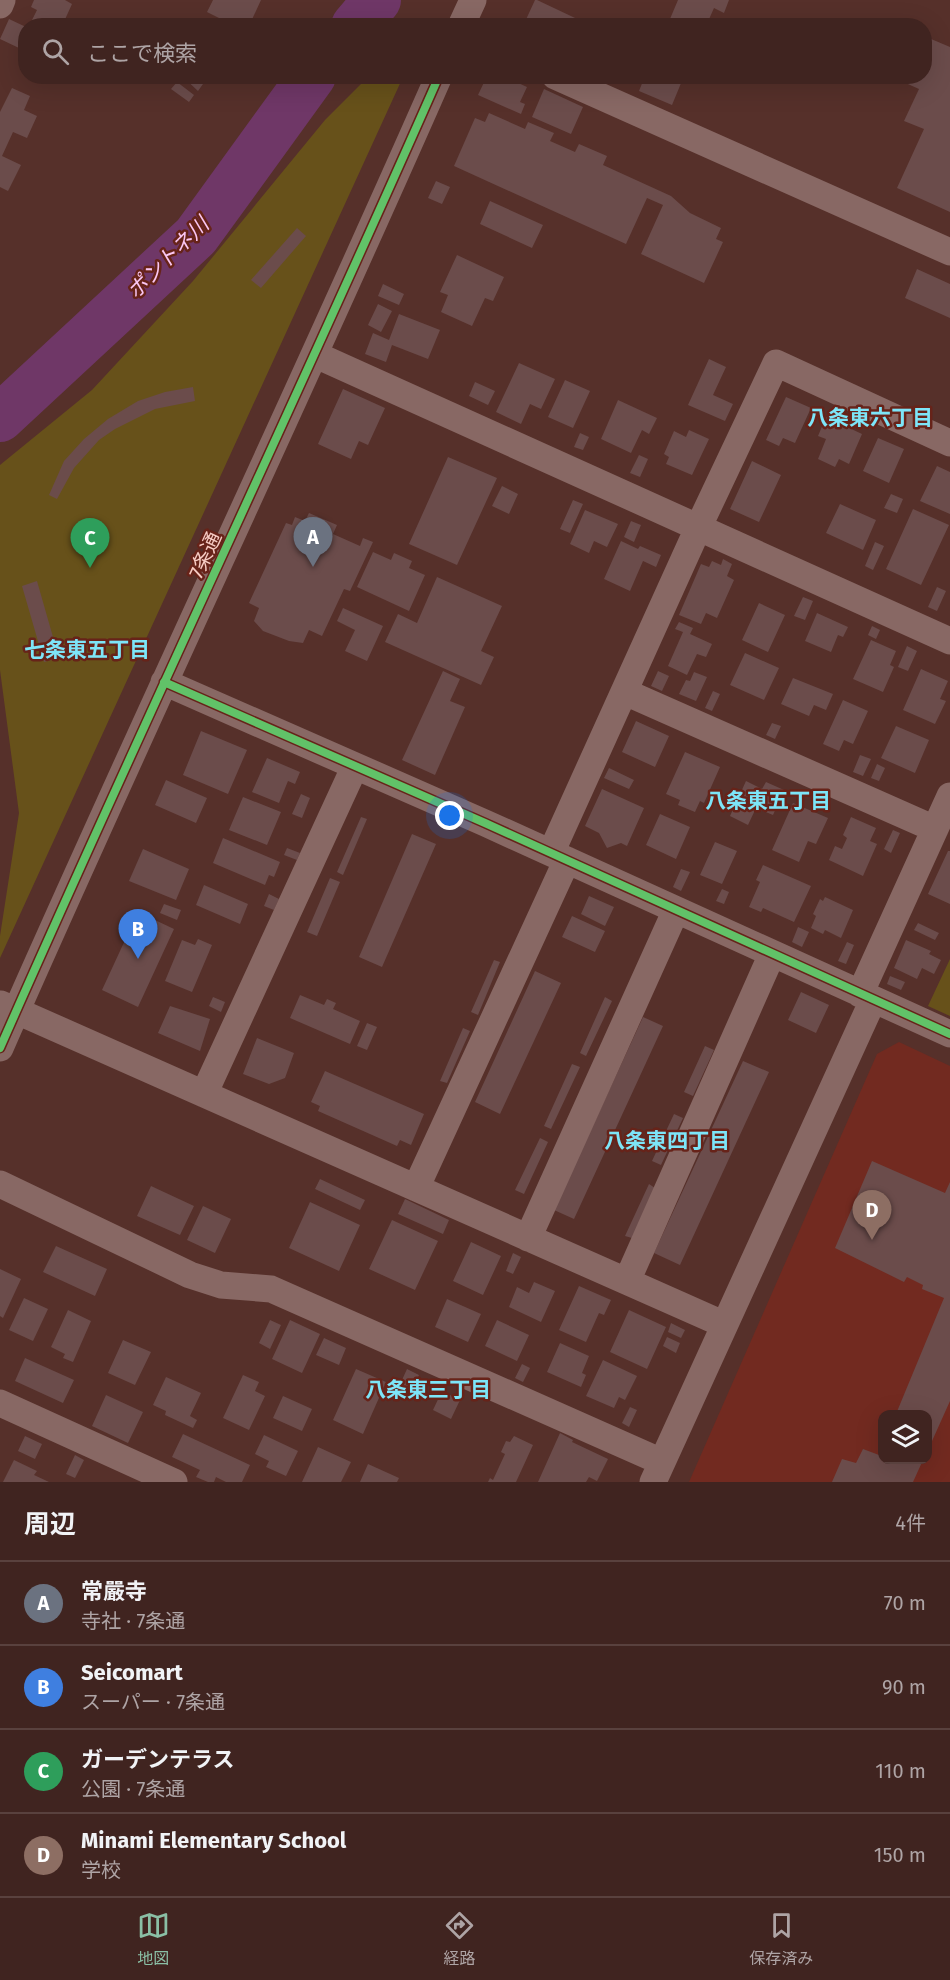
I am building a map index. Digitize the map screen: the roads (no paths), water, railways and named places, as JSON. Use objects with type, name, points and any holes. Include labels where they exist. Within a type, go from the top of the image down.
[{"type":"street","points":[[0,6],[3,0]]},
{"type":"street","points":[[465,18],[473,0]]},
{"type":"street","name":"7条通","points":[[0,1048],[8,1007],[164,682],[316,355],[435,84]]},
{"type":"street","points":[[573,84],[950,252]]},
{"type":"street","points":[[316,355],[699,525],[950,641]]},
{"type":"street","points":[[416,1188],[559,857],[625,692],[699,525],[776,363],[950,443]]},
{"type":"street","points":[[164,682],[950,1034]]},
{"type":"street","points":[[625,692],[941,826]]},
{"type":"street","points":[[204,1094],[355,766]]},
{"type":"street","points":[[0,1184],[190,1275],[221,1285],[271,1289],[657,1472],[941,826],[950,796]]},
{"type":"street","points":[[528,1238],[676,910]]},
{"type":"street","points":[[627,1281],[772,954]]},
{"type":"street","points":[[8,1007],[723,1324]]},
{"type":"street","points":[[0,1403],[174,1482]]},
{"type":"waterway","name":"ポントネ川","points":[[362,18],[377,0]]},
{"type":"waterway","name":"ポントネ川","points":[[0,418],[196,236],[306,84]]},
{"type":"place","name":"常嚴寺","points":[[313,567]]},
{"type":"place","name":"ガーデンテラス","points":[[90,568]]},
{"type":"place","name":"Seicomart","points":[[138,959]]},
{"type":"place","name":"Minami Elementary School","points":[[872,1240]]},
{"type":"district","name":"八条東六丁目","points":[[870,418]]},
{"type":"district","name":"七条東五丁目","points":[[87,650]]},
{"type":"district","name":"八条東五丁目","points":[[768,801]]},
{"type":"district","name":"八条東四丁目","points":[[667,1141]]},
{"type":"district","name":"八条東三丁目","points":[[428,1390]]}]
